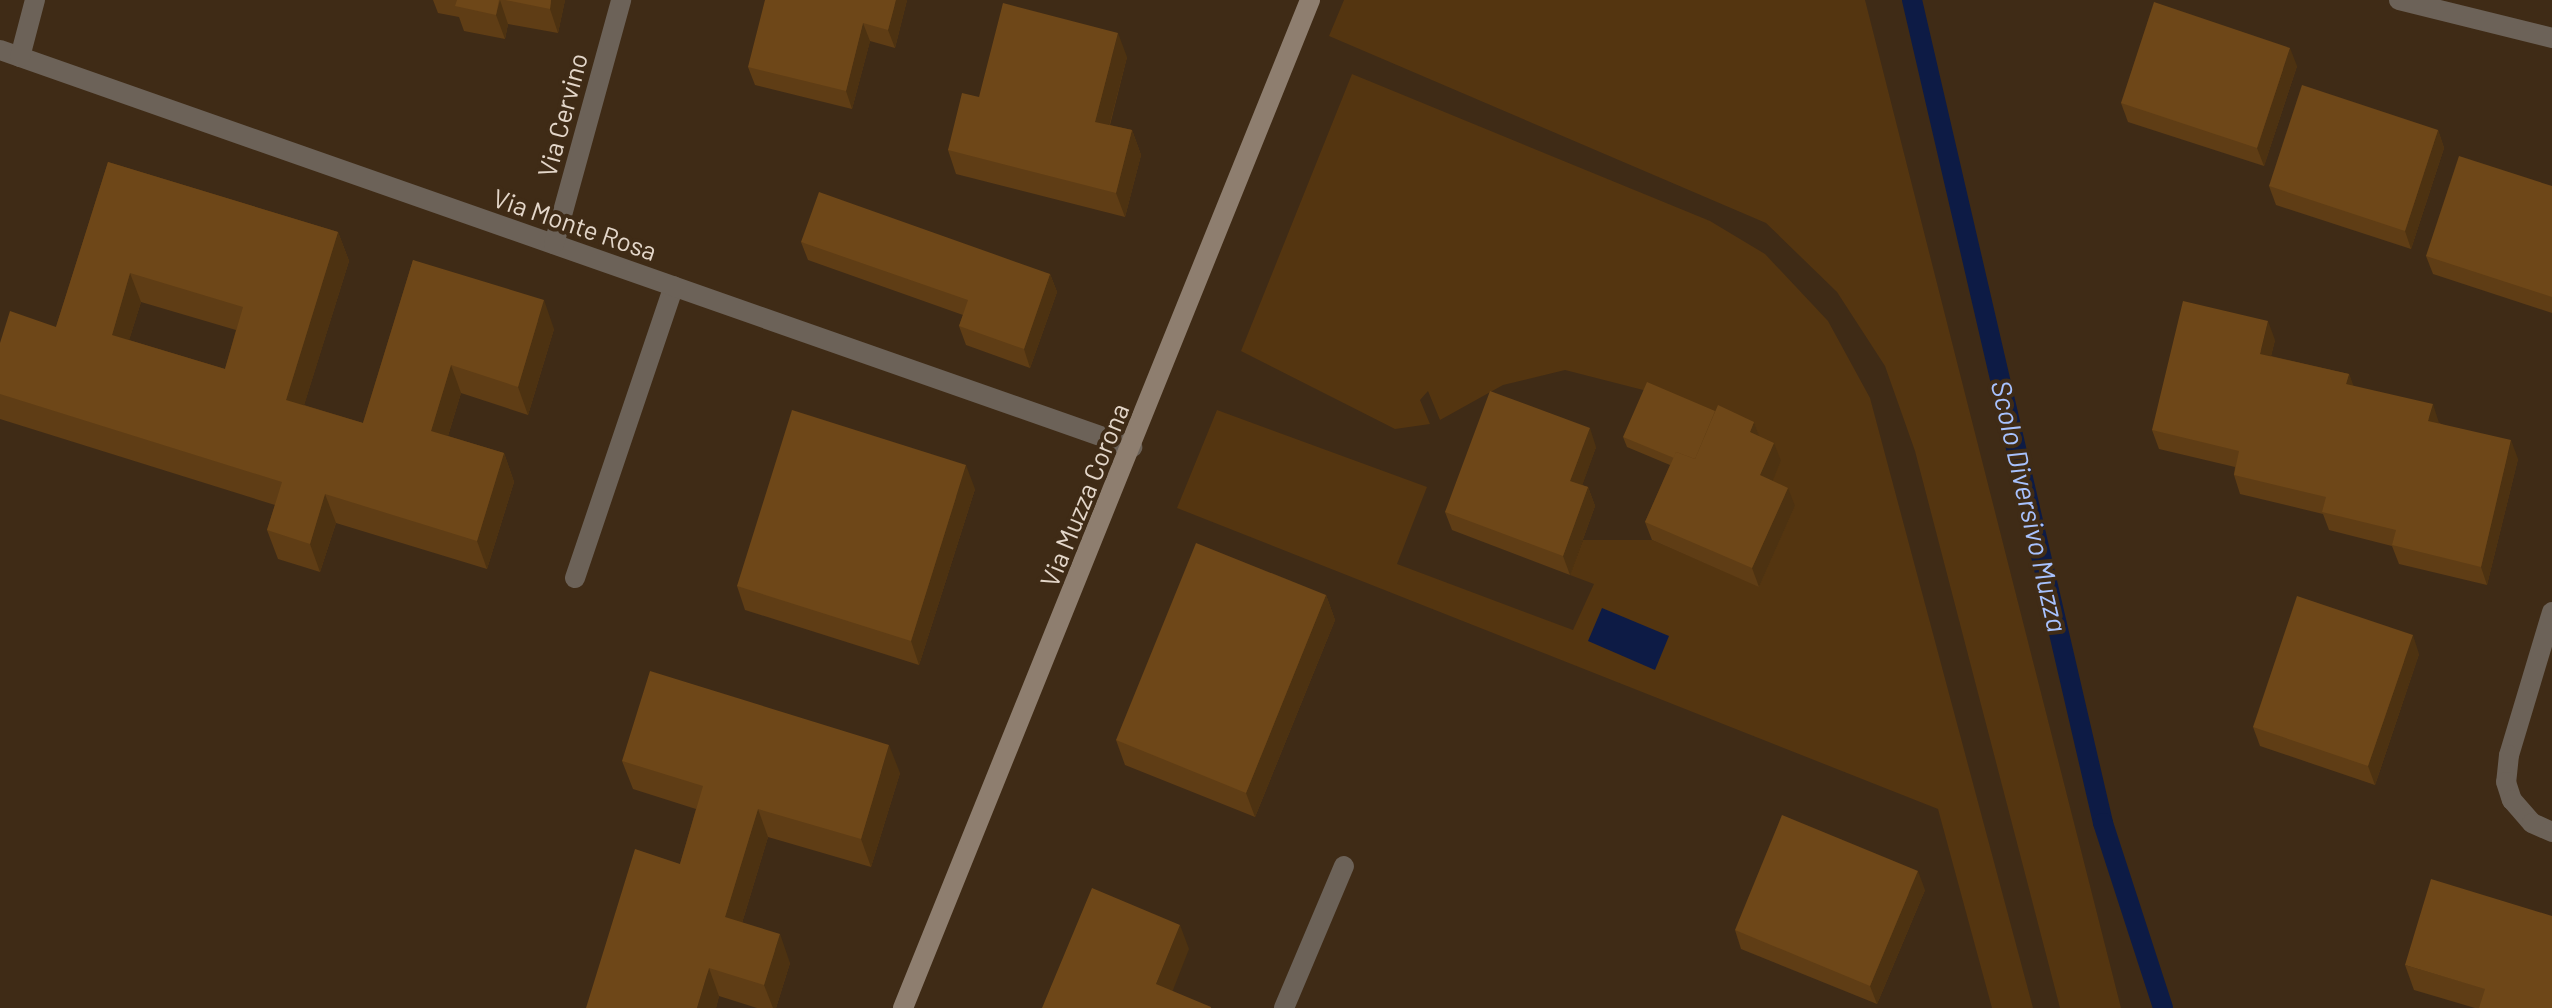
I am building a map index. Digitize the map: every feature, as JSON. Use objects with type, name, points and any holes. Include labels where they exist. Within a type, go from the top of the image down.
[{"type":"street","points":[[20,57],[35,0]]},
{"type":"street","name":"Via Cervino","points":[[554,244],[621,0]]},
{"type":"street","name":"Via Muzza Corona","points":[[903,1008],[1310,0]]},
{"type":"street","points":[[2399,0],[2552,38]]},
{"type":"street","name":"Via Monte Rosa","points":[[0,50],[1132,447]]},
{"type":"street","points":[[575,578],[674,286]]},
{"type":"street","points":[[2552,612],[2509,755],[2506,782],[2512,800],[2532,823],[2552,832]]},
{"type":"street","points":[[1284,1008],[1344,866]]},
{"type":"shaded area","points":[[1344,0],[1865,0],[2121,1008],[2060,1008],[1915,451],[1885,366],[1837,292],[1766,223],[1329,36]]},
{"type":"shaded area","points":[[1352,74],[1710,221],[1765,254],[1828,321],[1870,398],[2033,1008],[1992,1008],[1938,809],[1177,508],[1217,410],[1427,487],[1397,564],[1573,630],[1594,584],[1570,575],[1583,540],[1652,540],[1759,586],[1651,392],[1565,370],[1503,385],[1440,420],[1428,391],[1420,400],[1430,424],[1395,429],[1241,351]]},
{"type":"water","points":[[1602,608],[1669,636],[1655,670],[1588,641]]},
{"type":"building","points":[[457,0],[499,0],[496,15],[455,6]]},
{"type":"building","points":[[505,0],[551,0],[550,9]]},
{"type":"building","points":[[765,0],[896,0],[888,30],[863,23],[846,91],[748,67]]},
{"type":"building","points":[[2154,2],[2290,48],[2257,148],[2121,103]]},
{"type":"building","points":[[1003,3],[1118,33],[1095,122],[1132,130],[1116,193],[948,150],[962,93],[979,97]]},
{"type":"building","points":[[2302,85],[2438,130],[2405,231],[2269,186]]},
{"type":"building","points":[[2459,156],[2552,186],[2552,297],[2426,256]]},
{"type":"building","points":[[108,162],[338,232],[286,400],[363,423],[413,260],[544,300],[518,387],[451,365],[431,431],[504,453],[477,541],[325,494],[310,544],[267,530],[282,482],[0,394],[0,343],[10,311],[56,327]],"holes":[[[130,273],[243,307],[225,369],[112,335]]]},
{"type":"building","points":[[819,192],[1050,274],[1024,349],[959,326],[968,300],[801,242]]},
{"type":"building","points":[[2183,301],[2268,321],[2260,354],[2349,374],[2346,384],[2433,404],[2428,421],[2511,440],[2481,567],[2392,545],[2396,530],[2322,512],[2326,497],[2234,475],[2239,451],[2152,430]]},
{"type":"building","points":[[1647,382],[1715,411],[1695,459],[1676,452],[1674,458],[1623,437]]},
{"type":"building","points":[[1490,391],[1590,428],[1570,481],[1588,487],[1563,556],[1445,512]]},
{"type":"building","points":[[1718,405],[1754,422],[1750,432],[1774,443],[1760,475],[1788,488],[1752,568],[1645,522],[1676,452],[1695,459]]},
{"type":"building","points":[[792,410],[966,465],[911,641],[737,586]]},
{"type":"building","points":[[1196,543],[1326,595],[1246,793],[1116,740]]},
{"type":"building","points":[[2297,596],[2413,635],[2368,766],[2253,727]]},
{"type":"building","points":[[650,671],[889,745],[861,839],[758,809],[725,917],[780,934],[764,985],[709,968],[697,1008],[586,1008],[635,849],[680,864],[703,786],[622,761]]},
{"type":"building","points":[[1782,815],[1918,871],[1870,986],[1735,930]]},
{"type":"building","points":[[2431,879],[2552,916],[2552,1008],[2479,1008],[2485,989],[2405,965]]},
{"type":"building","points":[[1092,888],[1180,925],[1156,984],[1211,1008],[1042,1008]]},
{"type":"waterway","name":"Scolo Diversivo Muzza","points":[[1912,0],[2103,823],[2163,1008]]}]
